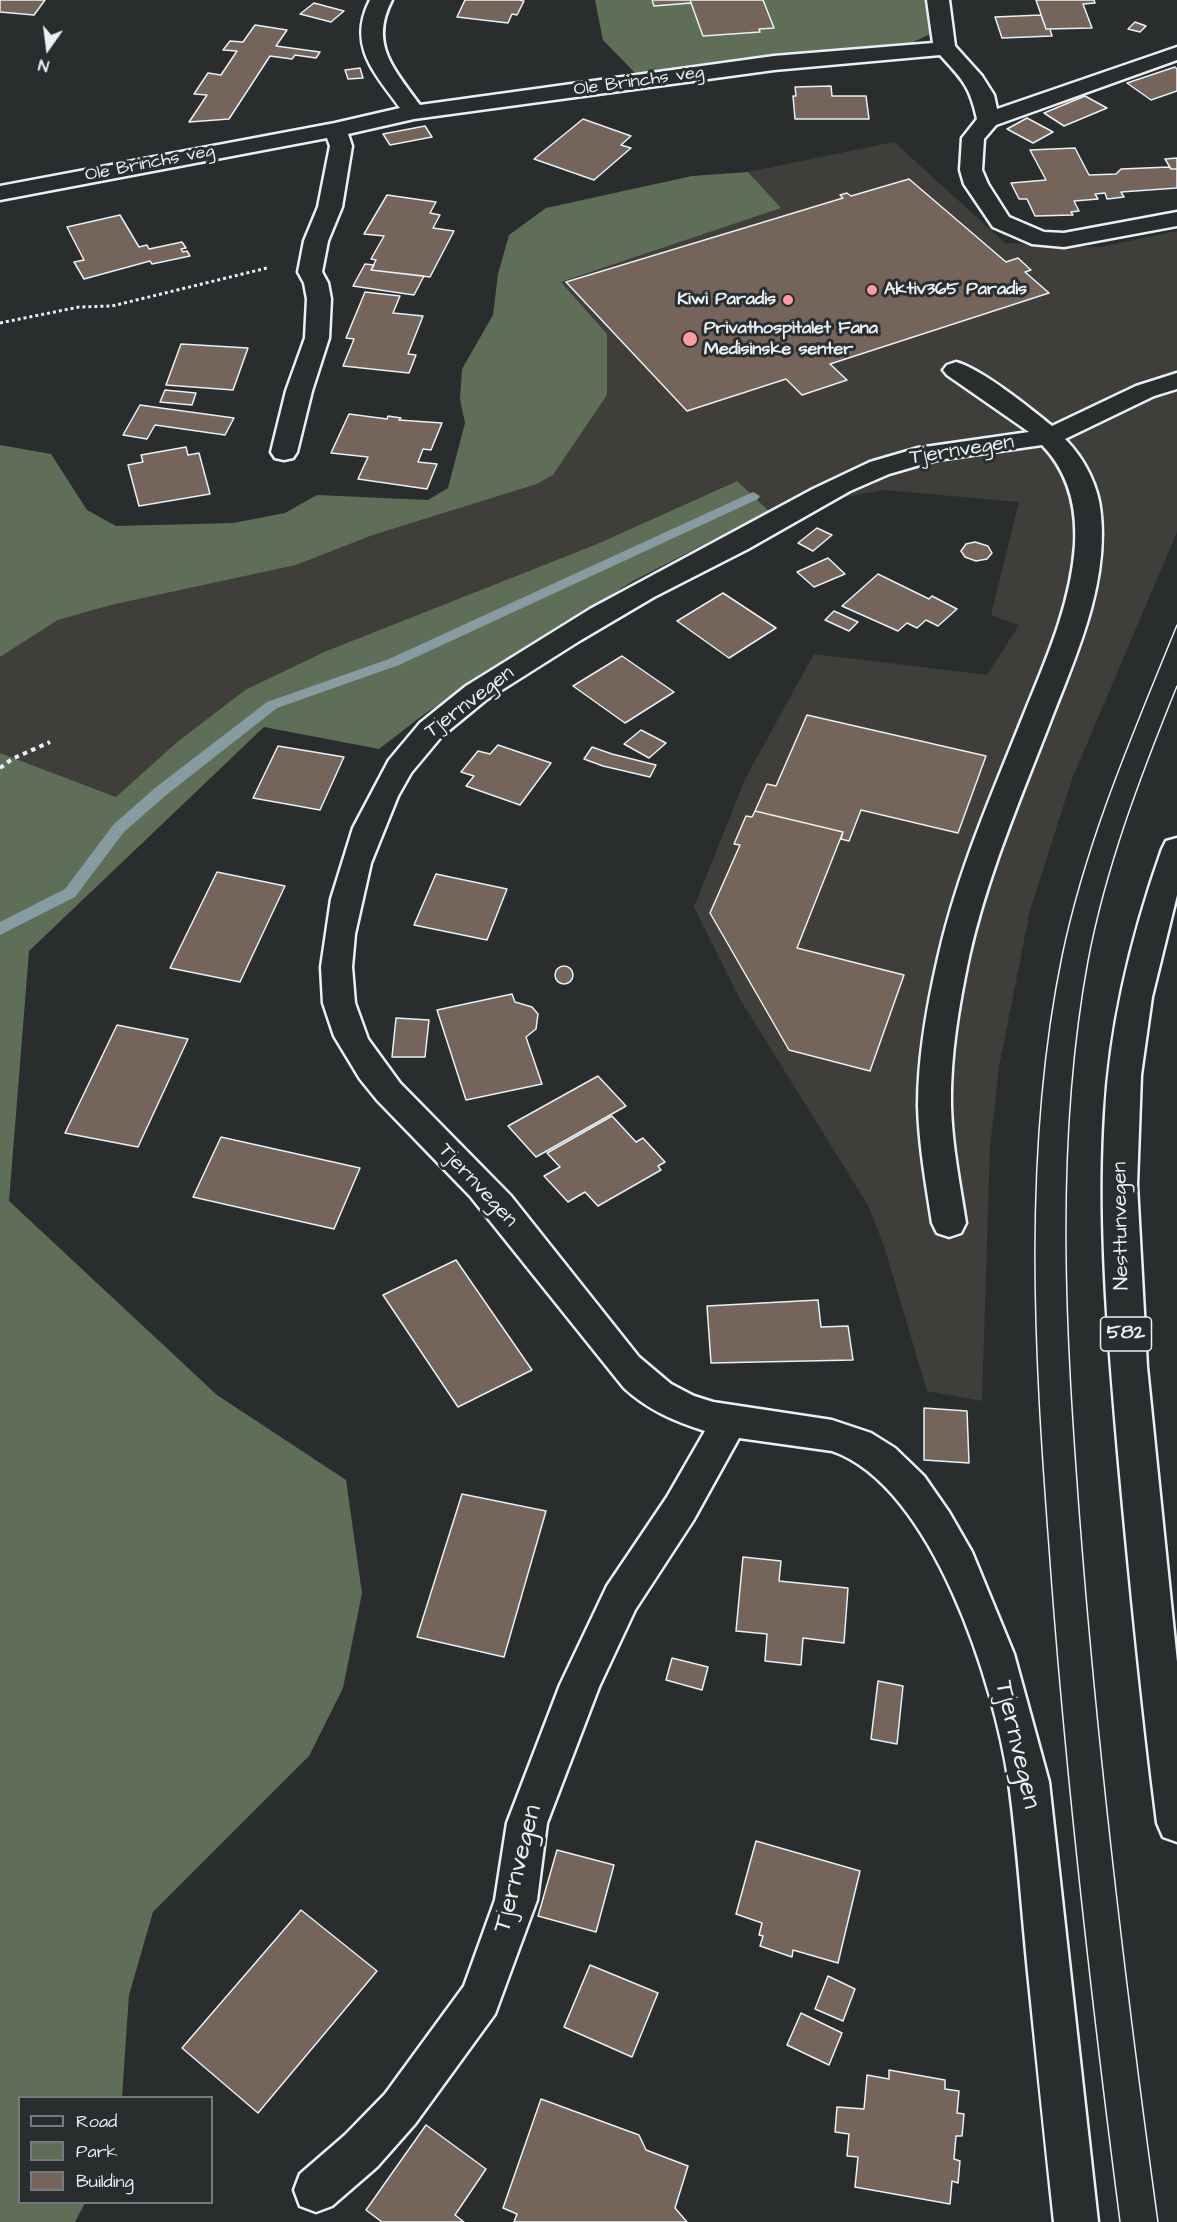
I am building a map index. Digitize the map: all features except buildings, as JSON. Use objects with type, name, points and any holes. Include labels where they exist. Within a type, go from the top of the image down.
[{"type":"street","points":[[381,0],[368,26],[369,38],[384,70],[414,112]]},
{"type":"street","points":[[939,0],[937,5],[945,48],[971,76],[983,94],[988,120]]},
{"type":"street","name":"Ole Brinchs veg","points":[[0,193],[335,130],[414,112],[774,63],[945,48]]},
{"type":"street","points":[[1177,53],[1047,97],[988,120],[973,138],[971,170],[976,184],[1001,222],[1040,239],[1064,240],[1177,219]]},
{"type":"street","points":[[284,452],[299,391],[317,338],[319,299],[316,284],[310,272],[330,207],[341,146],[335,130]]},
{"type":"street","points":[[949,1223],[937,1150],[935,1088],[948,989],[964,915],[988,844],[1070,634],[1081,594],[1088,511],[1082,485],[1072,465],[1049,436],[956,370]]},
{"type":"street","name":"Tjernvegen","points":[[1076,2222],[1029,1782],[1006,1691],[968,1588],[941,1534],[910,1488],[874,1454],[847,1440],[829,1435],[729,1422],[671,1403],[633,1374],[494,1199],[403,1107],[358,1050],[343,1017],[337,979],[347,895],[374,816],[400,766],[427,733],[484,689],[587,624],[871,470],[937,451],[979,448],[1049,436],[1080,424],[1145,390],[1177,381]]},
{"type":"street","name":"Nesttunvegen","points":[[1177,849],[1155,915],[1140,984],[1126,1074],[1120,1147],[1124,1311],[1152,1629],[1177,1823]]},
{"type":"street","name":"Tjernvegen","points":[[316,2190],[361,2151],[400,2109],[480,1999],[516,1900],[527,1823],[580,1685],[621,1598],[680,1509],[729,1422]]},
{"type":"path","points":[[0,323],[80,307],[112,306],[236,278],[314,253]]},
{"type":"path","points":[[0,768],[12,759],[50,742]]},
{"type":"shaded area","points":[[894,142],[1005,243],[1100,247],[1177,231],[1177,532],[1072,779],[1030,910],[999,1067],[990,1147],[982,1401],[927,1391],[884,1246],[868,1205],[741,1001],[694,907],[745,779],[814,654],[987,675],[1019,625],[991,615],[1019,502],[884,490],[769,511],[736,481],[597,544],[324,652],[245,690],[176,743],[116,797],[0,753],[0,657],[58,620],[111,605],[296,565],[373,535],[537,484],[553,475],[607,395],[606,334],[560,282],[780,208],[748,172]]},
{"type":"green space","points":[[595,0],[937,0],[930,34],[899,49],[800,58],[727,61],[636,74],[603,40]]},
{"type":"green space","points":[[748,172],[781,208],[561,282],[607,334],[607,395],[553,475],[537,484],[373,535],[296,565],[111,605],[58,620],[0,657],[0,445],[51,454],[87,510],[116,526],[233,523],[285,513],[317,495],[428,500],[448,488],[465,423],[460,399],[462,369],[493,315],[498,274],[509,235],[546,208],[692,176]]},
{"type":"green space","points":[[737,481],[769,511],[633,581],[423,715],[379,749],[264,727],[29,951],[9,1201],[217,1395],[346,1480],[362,1593],[343,1688],[309,1756],[153,1912],[129,1995],[122,2096],[18,2096],[18,2204],[84,2204],[75,2222],[0,2222],[0,753],[116,797],[176,743],[245,690],[324,652],[597,544]]},
{"type":"waterway","points":[[0,929],[70,893],[119,828],[160,792],[272,705],[394,662],[753,496]]},
{"type":"tram line","points":[[1120,2222],[1080,1886],[1055,1633],[1039,1401],[1035,1252],[1036,1177],[1049,1029],[1072,913],[1097,829],[1177,625]]},
{"type":"tram line","points":[[1158,2222],[1114,1873],[1095,1698],[1071,1382],[1066,1241],[1070,1101],[1077,1031],[1088,961],[1104,890],[1126,821],[1177,686]]},
{"type":"place","name":"Aktiv365 Paradis","points":[[872,290]]},
{"type":"place","name":"Kiwi Paradis","points":[[788,300]]},
{"type":"place","name":"Privathospitalet Fana Medisinske senter","points":[[690,339]]}]
